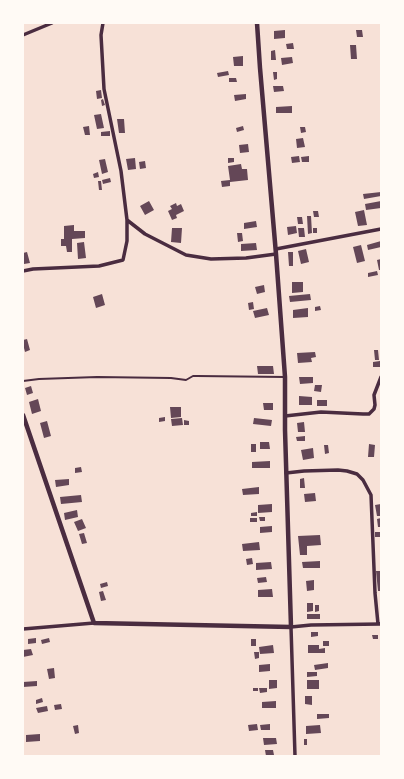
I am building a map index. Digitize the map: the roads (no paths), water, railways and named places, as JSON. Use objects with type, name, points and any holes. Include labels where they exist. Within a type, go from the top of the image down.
[{"type":"street","points":[[23,35],[52,23]]},
{"type":"street","points":[[23,271],[33,269],[99,266],[122,260],[127,241],[127,220],[121,171],[104,89],[101,35],[103,23]]},
{"type":"street","points":[[257,23],[285,377],[286,473],[295,756]]},
{"type":"street","points":[[127,220],[145,234],[186,255],[211,259],[246,258],[381,229]]},
{"type":"street","points":[[285,416],[321,412],[369,414],[374,409],[374,395],[381,377]]},
{"type":"street","points":[[23,415],[94,623]]},
{"type":"street","points":[[23,629],[94,623],[291,627],[312,625],[380,624],[376,593],[371,495],[363,480],[357,474],[338,470],[286,473]]},
{"type":"lane","points":[[23,381],[97,377],[171,378],[186,380],[193,376],[285,377]]}]
